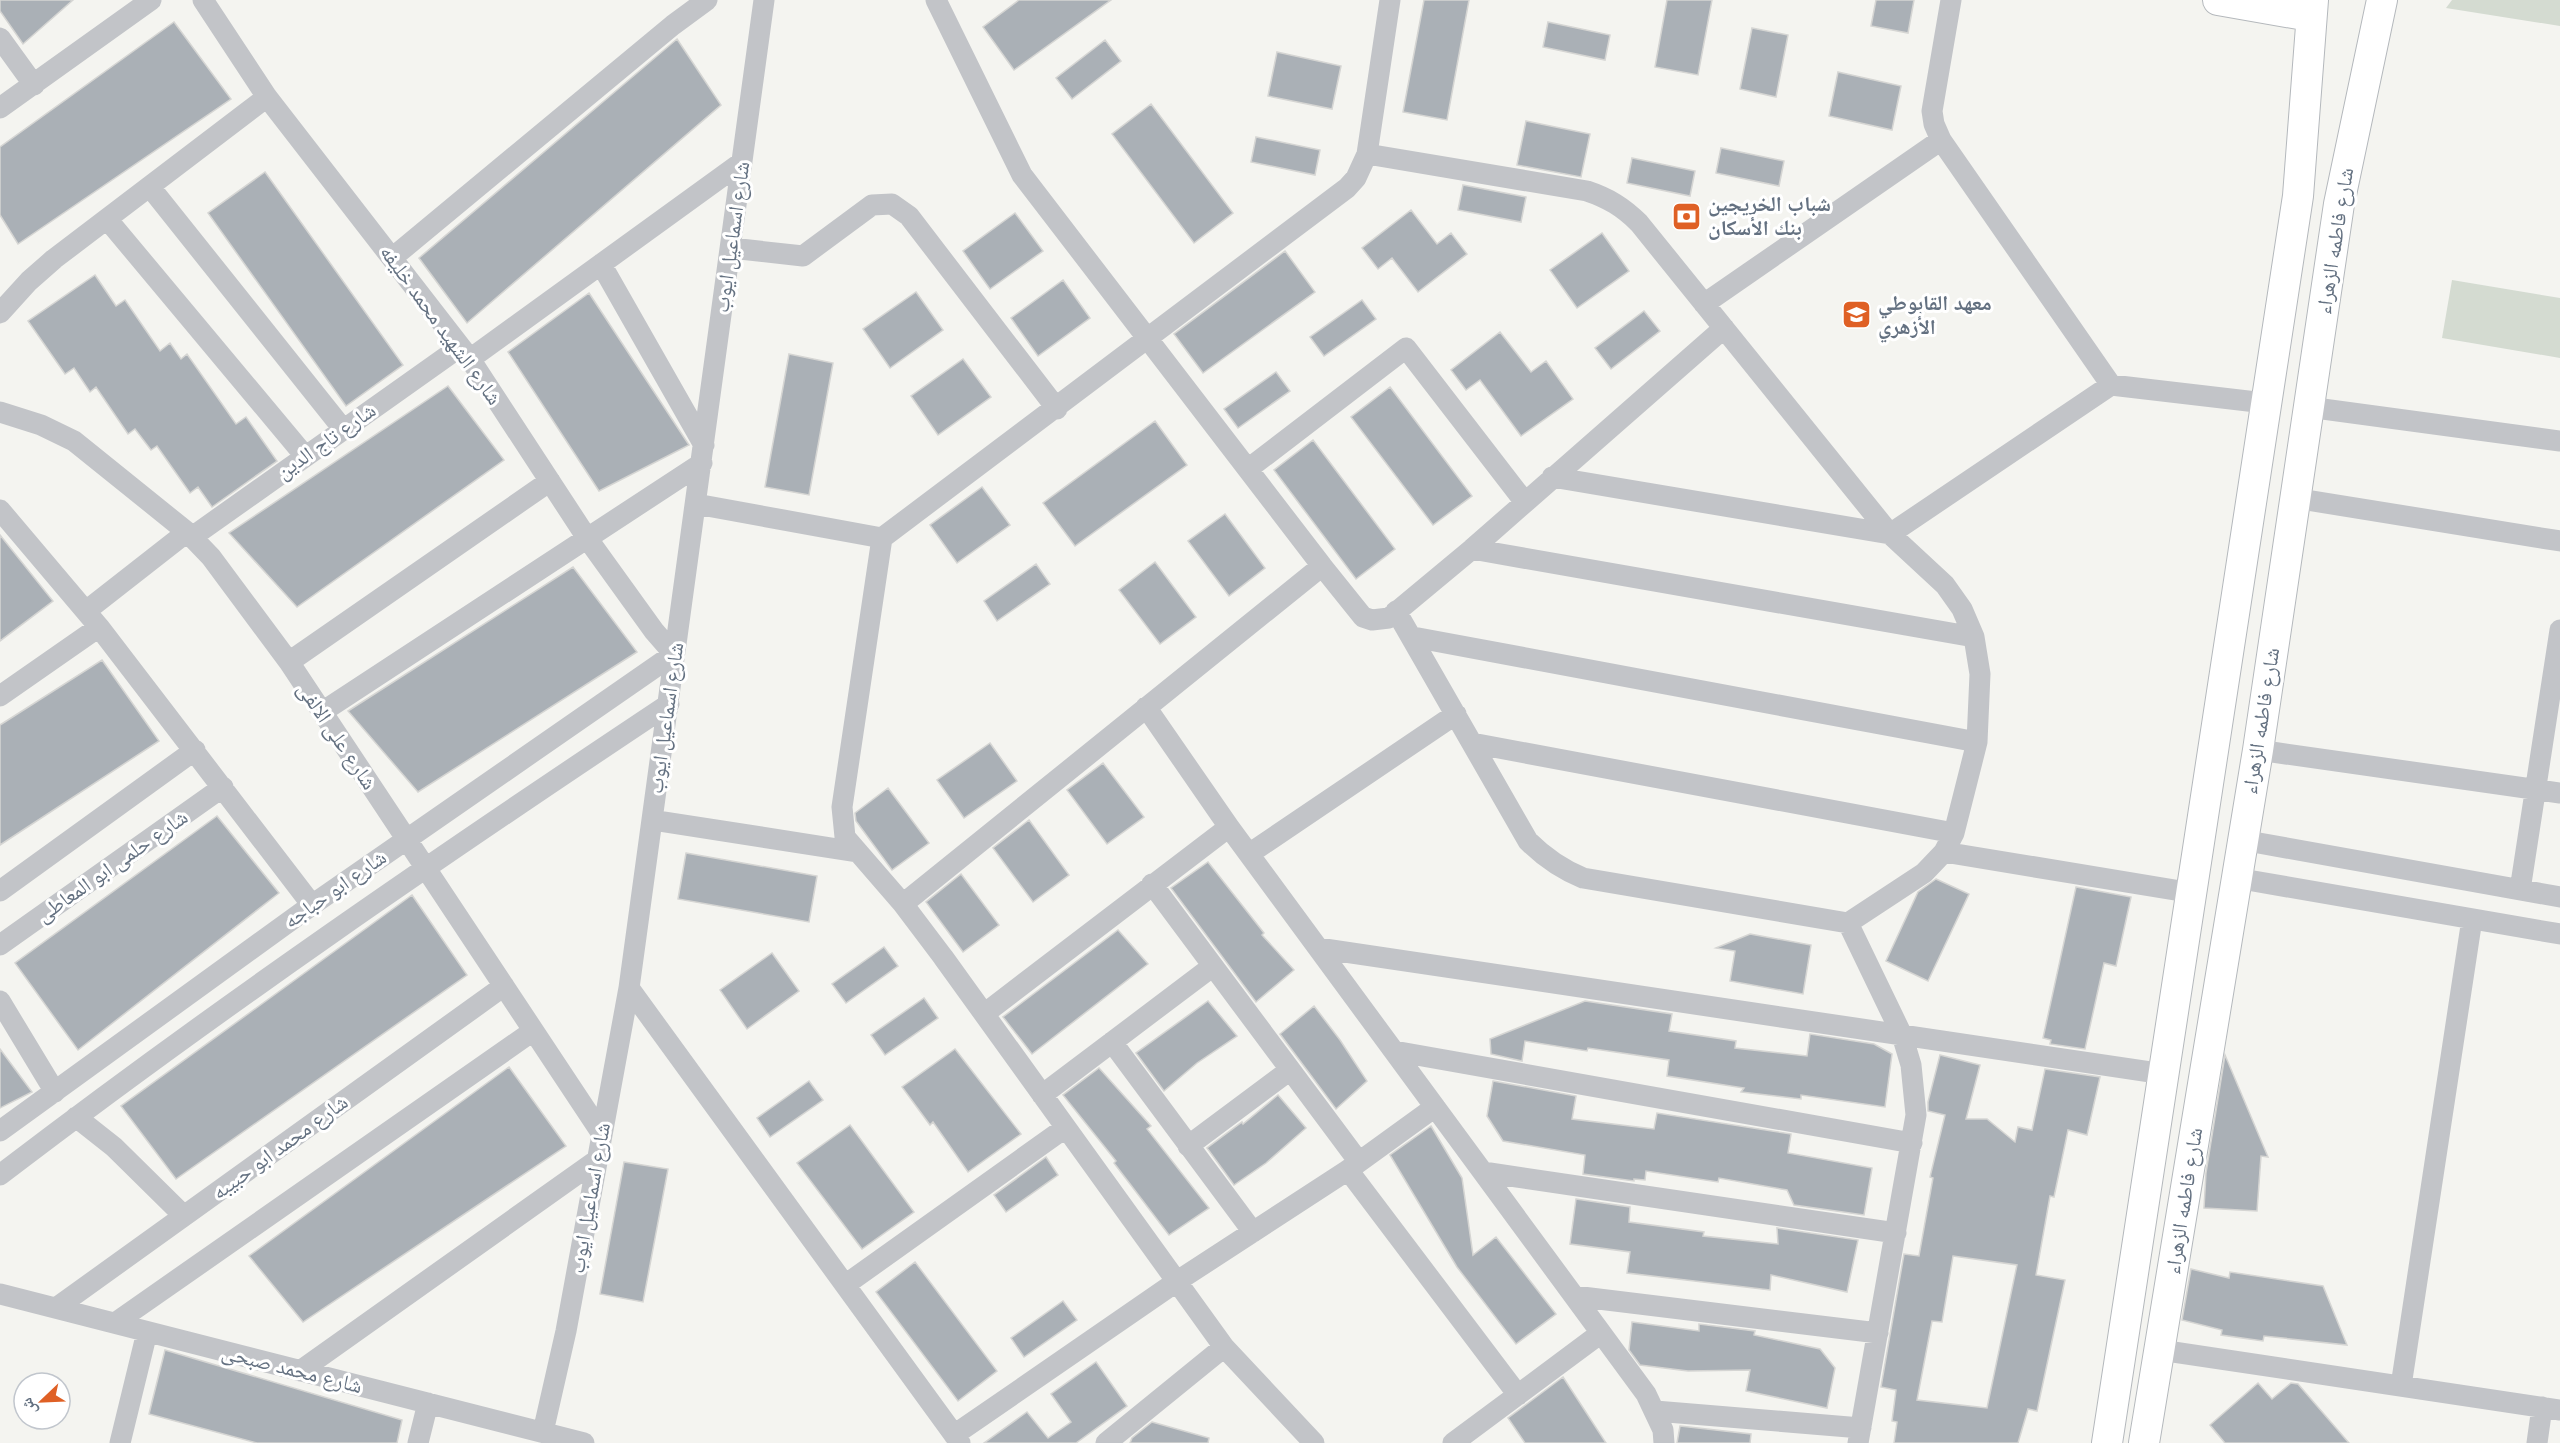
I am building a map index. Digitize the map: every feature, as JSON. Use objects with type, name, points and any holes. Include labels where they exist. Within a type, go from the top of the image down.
[{"type":"street","points":[[0,108],[151,0]]},
{"type":"street","name":"شارع الشهيد محمد خليفه","points":[[203,0],[267,97],[465,353],[587,538],[654,631],[674,654]]},
{"type":"street","points":[[392,258],[664,32],[707,0]]},
{"type":"street","name":"شارع اسماعيل ايوب","points":[[542,1440],[566,1331],[629,987],[764,0]]},
{"type":"street","points":[[936,0],[1022,175],[1322,566],[1363,616],[1381,621],[1396,611],[1472,549],[1524,501],[1724,328]]},
{"type":"street","points":[[1314,1443],[1224,1347],[903,904],[845,837],[842,807],[882,538],[1347,188],[1356,178],[1367,154],[1390,0]]},
{"type":"street","points":[[1951,0],[1932,111],[1941,140],[2111,385]]},
{"type":"street","points":[[2218,0],[2312,8]]},
{"type":"street","name":"شارع فاطمه الزهراء","points":[[2144,1443],[2258,750],[2338,204],[2382,0]]},
{"type":"street","name":"شارع فاطمه الزهراء","points":[[2108,1443],[2193,893],[2282,289],[2298,196],[2312,8]]},
{"type":"street","points":[[0,38],[34,85]]},
{"type":"street","points":[[0,314],[29,281],[267,97]]},
{"type":"street","points":[[1704,304],[1941,140]]},
{"type":"street","points":[[1367,154],[1587,191],[1607,198],[1625,209],[1640,223],[1890,534],[1945,585],[1962,609],[1974,637],[1980,674],[1977,742],[1954,832],[1944,852],[1924,873],[1848,923],[1583,878],[1562,870],[1528,841],[1396,611]]},
{"type":"street","name":"شارع تاج الدين","points":[[0,696],[190,535],[343,429],[601,264],[742,162]]},
{"type":"street","points":[[150,187],[343,429]]},
{"type":"street","points":[[2298,196],[2313,209],[2322,210],[2338,204]]},
{"type":"street","points":[[731,248],[803,256],[872,205],[892,204],[909,216],[1056,409]]},
{"type":"street","points":[[107,219],[305,456]]},
{"type":"street","points":[[322,712],[587,538],[703,454],[601,264]]},
{"type":"street","points":[[2282,289],[2302,277],[2312,278],[2326,291]]},
{"type":"street","points":[[1248,469],[1407,348],[1524,501]]},
{"type":"street","points":[[1552,477],[1890,534],[2111,385],[2265,403]]},
{"type":"street","points":[[2308,407],[2560,441]]},
{"type":"street","name":"شارع على الالفى","points":[[0,412],[41,425],[74,441],[190,535],[211,556],[289,662],[602,1134]]},
{"type":"street","points":[[289,662],[550,481]]},
{"type":"street","points":[[2294,498],[2560,541]]},
{"type":"street","points":[[696,504],[882,538]]},
{"type":"street","points":[[0,510],[93,619],[312,905]]},
{"type":"street","points":[[1472,549],[1974,637]]},
{"type":"street","points":[[903,904],[1322,566]]},
{"type":"street","points":[[2520,890],[2560,630]]},
{"type":"street","points":[[1413,638],[1977,742]]},
{"type":"street","name":"شارع ابو حباجه","points":[[0,1131],[312,905],[674,654]]},
{"type":"street","name":"شارع ابو حباجه","points":[[0,1175],[76,1117],[424,867],[669,704]]},
{"type":"street","points":[[1146,707],[1229,827],[1601,1333],[1655,1411],[1663,1430],[1664,1443]]},
{"type":"street","points":[[1249,854],[1456,714]]},
{"type":"street","points":[[1472,743],[1954,832]]},
{"type":"street","name":"شارع حلمى ابو المعاطى","points":[[0,891],[195,750]]},
{"type":"street","points":[[2258,750],[2560,793]]},
{"type":"street","name":"شارع حلمى ابو المعاطى","points":[[0,945],[223,787]]},
{"type":"street","points":[[652,820],[857,852]]},
{"type":"street","points":[[984,1014],[1229,827]]},
{"type":"street","points":[[2242,840],[2560,897]]},
{"type":"street","points":[[1944,852],[2193,893]]},
{"type":"street","points":[[2236,878],[2560,934]]},
{"type":"street","points":[[1152,884],[1290,1070],[1353,1166],[1518,1395]]},
{"type":"street","points":[[2400,1386],[2472,919]]},
{"type":"street","points":[[1655,1411],[1860,1435],[1916,1115],[1914,1088],[1902,1035],[1848,923]]},
{"type":"street","points":[[1318,948],[2164,1074]]},
{"type":"street","points":[[1042,1095],[1213,966]]},
{"type":"street","name":"شارع محمد ابو حبيبه","points":[[56,1308],[504,986]]},
{"type":"street","points":[[629,987],[957,1439],[1176,1282],[1353,1166],[1435,1107]]},
{"type":"street","points":[[0,1001],[55,1092]]},
{"type":"street","points":[[115,1323],[533,1030]]},
{"type":"street","points":[[1112,1042],[1253,1232]]},
{"type":"street","points":[[1394,1051],[1912,1143]]},
{"type":"street","points":[[1188,1146],[1290,1070]]},
{"type":"street","points":[[76,1117],[114,1147],[184,1216]]},
{"type":"street","points":[[845,1285],[1065,1128]]},
{"type":"street","points":[[2155,1134],[2194,1141]]},
{"type":"street","points":[[300,1371],[597,1160]]},
{"type":"street","points":[[1483,1172],[1896,1233]]},
{"type":"street","name":"شارع محمد صبحى","points":[[0,1294],[428,1403],[542,1440],[584,1443]]},
{"type":"street","points":[[1574,1296],[1878,1333]]},
{"type":"street","points":[[120,1443],[147,1332]]},
{"type":"street","points":[[1454,1443],[1601,1333]]},
{"type":"street","points":[[1106,1443],[1224,1347]]},
{"type":"street","points":[[2160,1350],[2551,1408],[2537,1443]]},
{"type":"street","points":[[418,1443],[428,1403]]},
{"type":"shaded area","points":[[2452,0],[2560,0],[2560,26],[2446,8]]},
{"type":"shaded area","points":[[2452,280],[2560,298],[2560,358],[2442,338]]},
{"type":"building","points":[[0,0],[73,0],[23,44],[0,11]]},
{"type":"building","points":[[1019,0],[1111,0],[1014,70],[983,27]]},
{"type":"building","points":[[1424,0],[1469,0],[1447,120],[1403,112]]},
{"type":"building","points":[[1667,0],[1712,0],[1698,75],[1655,67]]},
{"type":"building","points":[[1876,0],[1914,0],[1908,33],[1871,26]]},
{"type":"building","points":[[174,22],[231,99],[18,244],[0,215],[0,147]]},
{"type":"building","points":[[1548,22],[1610,35],[1605,60],[1543,47]]},
{"type":"building","points":[[1752,28],[1788,35],[1776,97],[1740,89]]},
{"type":"building","points":[[677,39],[721,105],[467,323],[419,258]]},
{"type":"building","points":[[1105,40],[1121,61],[1072,99],[1056,78]]},
{"type":"building","points":[[1277,52],[1341,66],[1332,109],[1268,96]]},
{"type":"building","points":[[1838,72],[1901,86],[1892,130],[1829,116]]},
{"type":"building","points":[[1151,104],[1233,213],[1194,243],[1112,134]]},
{"type":"building","points":[[1526,121],[1590,134],[1581,177],[1517,165]]},
{"type":"building","points":[[1256,137],[1320,150],[1315,175],[1251,162]]},
{"type":"building","points":[[1721,148],[1784,161],[1779,186],[1716,173]]},
{"type":"building","points":[[1632,158],[1695,171],[1690,196],[1627,183]]},
{"type":"building","points":[[265,172],[403,365],[346,406],[208,213]]},
{"type":"building","points":[[1463,185],[1526,197],[1521,222],[1458,210]]},
{"type":"building","points":[[1411,210],[1437,244],[1451,233],[1467,254],[1418,292],[1392,258],[1378,269],[1362,248]]},
{"type":"building","points":[[1015,213],[1043,251],[990,289],[963,251]]},
{"type":"building","points":[[1602,233],[1629,271],[1577,308],[1550,270]]},
{"type":"building","points":[[1285,251],[1315,292],[1203,373],[1174,334]]},
{"type":"building","points":[[95,275],[116,306],[125,300],[160,351],[170,343],[181,359],[187,354],[236,424],[246,417],[277,461],[212,507],[198,487],[190,493],[157,446],[151,450],[135,429],[128,434],[96,387],[90,392],[74,368],[65,374],[28,321]]},
{"type":"building","points":[[1063,280],[1090,318],[1038,356],[1011,318]]},
{"type":"building","points":[[916,292],[943,330],[890,368],[863,329]]},
{"type":"building","points":[[589,293],[689,445],[599,491],[508,352]]},
{"type":"building","points":[[1362,300],[1376,319],[1324,356],[1310,337]]},
{"type":"building","points":[[1644,311],[1660,331],[1611,369],[1595,348]]},
{"type":"building","points":[[1500,332],[1531,372],[1546,361],[1573,399],[1521,436],[1480,380],[1466,390],[1451,370]]},
{"type":"building","points":[[789,354],[833,363],[809,495],[765,487]]},
{"type":"building","points":[[963,359],[991,397],[938,435],[911,396]]},
{"type":"building","points":[[1276,372],[1290,391],[1238,428],[1224,409]]},
{"type":"building","points":[[448,386],[504,460],[297,607],[229,533]]},
{"type":"building","points":[[1390,387],[1472,496],[1433,525],[1351,417]]},
{"type":"building","points":[[1155,421],[1187,465],[1075,546],[1043,503]]},
{"type":"building","points":[[1313,440],[1395,549],[1356,579],[1274,470]]},
{"type":"building","points":[[982,487],[1010,525],[957,563],[930,525]]},
{"type":"building","points":[[1225,514],[1265,568],[1229,596],[1188,541]]},
{"type":"building","points":[[0,535],[53,601],[0,641]]},
{"type":"building","points":[[1155,562],[1196,617],[1160,644],[1119,590]]},
{"type":"building","points":[[1036,564],[1050,584],[997,621],[984,601]]},
{"type":"building","points":[[573,567],[637,652],[418,792],[348,711]]},
{"type":"building","points":[[102,660],[159,741],[0,845],[0,725]]},
{"type":"building","points":[[990,743],[1017,781],[964,818],[937,780]]},
{"type":"building","points":[[1103,763],[1144,817],[1107,844],[1067,790]]},
{"type":"building","points":[[888,788],[929,843],[892,870],[856,821],[855,813]]},
{"type":"building","points":[[217,816],[279,893],[78,1050],[15,963]]},
{"type":"building","points":[[1029,820],[1069,875],[1033,902],[993,848]]},
{"type":"building","points":[[686,853],[817,876],[809,922],[678,899]]},
{"type":"building","points":[[1208,862],[1264,933],[1262,935],[1294,970],[1256,1002],[1171,888]]},
{"type":"building","points":[[961,874],[999,925],[963,952],[926,902]]},
{"type":"building","points":[[1936,879],[1969,894],[1928,981],[1886,961],[1918,892]]},
{"type":"building","points":[[2076,887],[2131,897],[2116,966],[2104,963],[2085,1049],[2050,1044],[2051,1040],[2043,1038]]},
{"type":"building","points":[[412,895],[467,975],[176,1179],[121,1106]]},
{"type":"building","points":[[1118,930],[1148,964],[1032,1054],[1003,1017]]},
{"type":"building","points":[[1750,934],[1811,945],[1803,994],[1730,981],[1735,951],[1716,948]]},
{"type":"building","points":[[884,947],[898,966],[846,1003],[832,984]]},
{"type":"building","points":[[772,953],[799,991],[747,1029],[720,990]]},
{"type":"building","points":[[924,998],[938,1018],[885,1055],[871,1035]]},
{"type":"building","points":[[1208,1001],[1237,1036],[1197,1063],[1164,1091],[1136,1053]]},
{"type":"building","points":[[1585,1001],[1672,1014],[1669,1031],[1736,1041],[1735,1048],[1807,1056],[1810,1034],[1874,1044],[1892,1054],[1885,1107],[1801,1095],[1801,1099],[1741,1092],[1744,1088],[1667,1076],[1669,1060],[1588,1048],[1587,1051],[1525,1041],[1522,1061],[1491,1054],[1490,1039]]},
{"type":"building","points":[[1314,1006],[1367,1081],[1336,1109],[1280,1034]]},
{"type":"building","points":[[0,1049],[32,1092],[0,1108]]},
{"type":"building","points":[[955,1049],[1021,1134],[968,1172],[933,1122],[930,1125],[902,1087]]},
{"type":"building","points":[[1940,1055],[1980,1065],[1966,1119],[1987,1119],[2015,1142],[2018,1127],[2032,1130],[2045,1069],[2100,1077],[2087,1135],[2068,1130],[2054,1197],[2050,1196],[2036,1275],[2065,1280],[2037,1411],[2028,1409],[2018,1443],[1894,1443],[1897,1422],[1892,1421],[1896,1390],[1881,1387],[1904,1254],[1919,1256],[1933,1178],[1930,1177],[1945,1115],[1928,1111],[1928,1102]],"holes":[[[1953,1256],[2017,1265],[1987,1408],[1917,1400],[1932,1321],[1942,1322]]]},
{"type":"building","points":[[2225,1055],[2268,1157],[2261,1156],[2257,1211],[2204,1208],[2206,1173]]},
{"type":"building","points":[[509,1067],[566,1146],[303,1322],[249,1256]]},
{"type":"building","points":[[1099,1068],[1151,1126],[1147,1129],[1209,1208],[1169,1235],[1114,1163],[1116,1161],[1063,1095]]},
{"type":"building","points":[[809,1081],[823,1100],[770,1137],[757,1118]]},
{"type":"building","points":[[1493,1081],[1576,1096],[1572,1119],[1654,1129],[1657,1113],[1791,1134],[1788,1153],[1872,1168],[1864,1215],[1794,1205],[1787,1190],[1719,1178],[1718,1182],[1646,1171],[1645,1180],[1634,1179],[1634,1181],[1583,1174],[1585,1155],[1503,1141],[1487,1116]]},
{"type":"building","points":[[1278,1095],[1306,1128],[1266,1163],[1234,1185],[1207,1148],[1242,1122],[1243,1124]]},
{"type":"building","points":[[850,1125],[914,1212],[862,1249],[797,1163]]},
{"type":"building","points":[[1431,1126],[1462,1178],[1473,1255],[1496,1237],[1556,1314],[1516,1344],[1457,1267],[1390,1155]]},
{"type":"building","points":[[1046,1157],[1058,1175],[1006,1212],[994,1195]]},
{"type":"building","points":[[624,1162],[668,1169],[643,1302],[600,1294]]},
{"type":"building","points":[[1576,1199],[1630,1207],[1629,1222],[1704,1232],[1703,1236],[1778,1244],[1777,1228],[1858,1240],[1847,1292],[1771,1275],[1770,1290],[1627,1273],[1630,1252],[1570,1244]]},
{"type":"building","points":[[915,1262],[997,1371],[958,1401],[876,1292]]},
{"type":"building","points":[[2191,1269],[2229,1278],[2230,1272],[2323,1286],[2347,1345],[2264,1336],[2263,1341],[2221,1335],[2222,1330],[2182,1320]]},
{"type":"building","points":[[1063,1301],[1077,1320],[1024,1357],[1011,1338]]},
{"type":"building","points":[[1632,1322],[1699,1331],[1699,1324],[1755,1331],[1754,1335],[1820,1349],[1835,1368],[1827,1408],[1746,1391],[1750,1370],[1688,1371],[1640,1365],[1629,1350]]},
{"type":"building","points":[[165,1350],[402,1420],[397,1443],[257,1443],[149,1414]]},
{"type":"building","points":[[1096,1362],[1127,1406],[1076,1443],[984,1443],[1027,1412],[1048,1438],[1071,1422],[1051,1394]]},
{"type":"building","points":[[1563,1377],[1606,1443],[1525,1443],[1508,1418]]},
{"type":"building","points":[[2258,1383],[2272,1399],[2291,1383],[2298,1384],[2349,1443],[2225,1443],[2210,1425]]},
{"type":"building","points":[[1152,1422],[1209,1438],[1208,1443],[1130,1443],[1132,1438]]},
{"type":"building","points":[[1680,1426],[1751,1434],[1750,1443],[1677,1443]]},
{"type":"place","name":"شباب الخريجين بنك الأسكان","points":[[1687,216]]},
{"type":"place","name":"معهد القابوطي الأزهري","points":[[1857,315]]}]
